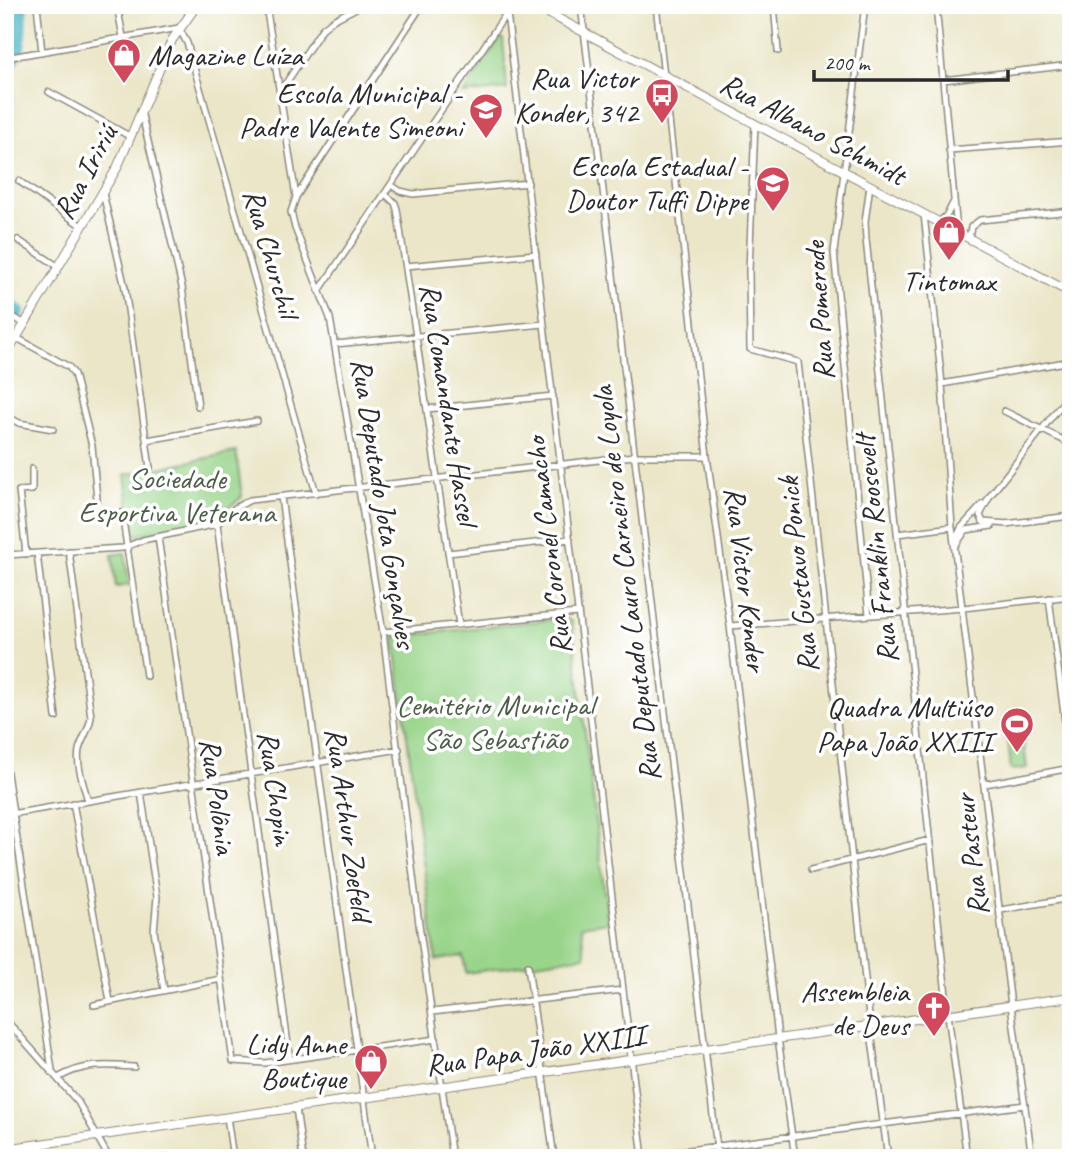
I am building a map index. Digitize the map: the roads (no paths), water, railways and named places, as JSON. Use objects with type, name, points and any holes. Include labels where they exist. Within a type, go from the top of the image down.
[{"type":"main road","name":"Rua Iririú","points":[[5,357],[103,193],[179,28],[197,5]]},
{"type":"main road","name":"Rua Albano Schmidt","points":[[533,5],[1071,293]]},
{"type":"main road","name":"Rua Papa João XXIII","points":[[5,1149],[1071,996]]},
{"type":"street","points":[[37,5],[42,52]]},
{"type":"street","points":[[117,5],[123,37]]},
{"type":"street","points":[[187,5],[188,15]]},
{"type":"street","name":"Rua Deputado Jota Gonçalves","points":[[266,5],[296,197],[292,206],[292,219],[330,318],[383,632],[452,1158]]},
{"type":"street","points":[[296,197],[422,5]]},
{"type":"street","points":[[319,291],[512,5]]},
{"type":"street","name":"Rua Deputado Lauro Carneiro de Loyola","points":[[580,5],[718,1158]]},
{"type":"street","name":"Rua Victor Konder","points":[[656,5],[707,456],[795,1158]]},
{"type":"street","points":[[774,5],[778,51]]},
{"type":"street","name":"Rua Pomerode","points":[[865,5],[845,172],[834,238],[834,260],[869,615]]},
{"type":"street","points":[[957,231],[937,7],[974,5]]},
{"type":"street","points":[[279,92],[322,29],[356,8]]},
{"type":"street","name":"Rua Coronel Camacho","points":[[508,13],[643,1157]]},
{"type":"street","points":[[8,57],[179,28]]},
{"type":"street","name":"Rua Churchil","points":[[179,28],[187,43],[316,493]]},
{"type":"street","points":[[943,80],[1071,65]]},
{"type":"street","points":[[49,92],[131,137]]},
{"type":"street","points":[[141,111],[183,287],[198,406]]},
{"type":"street","name":"Rua Gustavo Ponick","points":[[755,124],[749,270],[750,349],[798,362],[870,1025],[888,1158]]},
{"type":"street","points":[[949,150],[1071,141]]},
{"type":"street","points":[[19,181],[83,227]]},
{"type":"street","points":[[391,185],[400,191],[413,194],[527,183]]},
{"type":"street","name":"Rua Franklin Roosevelt","points":[[870,185],[865,229],[948,1014],[967,1158]]},
{"type":"street","points":[[103,193],[125,288],[150,468]]},
{"type":"street","name":"Rua Comandante Hassel","points":[[385,194],[395,203],[397,209],[459,625]]},
{"type":"street","points":[[939,222],[947,215],[954,200]]},
{"type":"street","points":[[969,238],[971,227],[980,220],[1071,211]]},
{"type":"street","name":"Rua Pasteur","points":[[924,214],[943,384],[952,527],[1032,1158]]},
{"type":"street","points":[[19,240],[59,267]]},
{"type":"street","points":[[406,267],[536,254]]},
{"type":"street","points":[[5,312],[25,324]]},
{"type":"street","points":[[335,344],[544,324]]},
{"type":"street","points":[[17,338],[74,373],[92,446],[97,499]]},
{"type":"street","points":[[943,384],[1071,361]]},
{"type":"street","points":[[955,545],[964,524],[990,496],[1071,392]]},
{"type":"street","points":[[427,409],[553,396]]},
{"type":"street","points":[[1004,411],[1071,444]]},
{"type":"street","points":[[5,415],[19,423],[53,429]]},
{"type":"street","points":[[146,440],[257,421]]},
{"type":"street","points":[[5,555],[127,547],[137,542],[217,524],[245,502],[634,456],[707,456]]},
{"type":"street","points":[[26,554],[19,491],[32,490],[32,470]]},
{"type":"street","points":[[990,496],[980,515],[981,519],[989,523],[1008,524]]},
{"type":"street","name":"Rua Arthur Zoefeld","points":[[281,497],[372,1158]]},
{"type":"street","points":[[951,508],[955,520],[964,524]]},
{"type":"street","points":[[122,513],[146,676]]},
{"type":"street","points":[[955,545],[962,534],[971,529],[1071,516]]},
{"type":"street","name":"Rua Chopin","points":[[217,524],[290,1059]]},
{"type":"street","points":[[897,534],[952,527]]},
{"type":"street","name":"Rua Polônia","points":[[158,537],[233,1061],[255,1064],[290,1059]]},
{"type":"street","points":[[449,553],[570,539]]},
{"type":"street","points":[[69,551],[91,717],[89,730],[79,747],[78,759],[88,801]]},
{"type":"street","points":[[37,553],[56,718]]},
{"type":"street","points":[[730,626],[963,608],[1071,596]]},
{"type":"street","points":[[985,784],[1071,768],[1049,598]]},
{"type":"street","points":[[383,632],[578,613]]},
{"type":"street","points":[[5,815],[399,749]]},
{"type":"street","points":[[5,760],[52,1070]]},
{"type":"street","points":[[141,792],[157,897],[154,931],[164,990]]},
{"type":"street","points":[[74,803],[110,1001]]},
{"type":"street","points":[[811,870],[930,841]]},
{"type":"street","points":[[1001,910],[1071,898]]},
{"type":"street","points":[[527,966],[554,1158]]},
{"type":"street","points":[[94,1004],[221,979]]},
{"type":"street","points":[[432,1012],[623,989]]},
{"type":"street","points":[[5,1019],[78,1101],[109,1158]]},
{"type":"street","points":[[290,1059],[436,1039]]},
{"type":"street","points":[[58,1078],[85,1066],[134,1067]]},
{"type":"street","points":[[629,1158],[1025,1105]]},
{"type":"street","points":[[296,1108],[303,1158]]},
{"type":"street","points":[[227,1117],[233,1158]]},
{"type":"waterway","points":[[5,170],[9,68],[19,49],[22,5]]},
{"type":"waterway","points":[[5,299],[19,312]]},
{"type":"place","name":"Magazine Luíza","points":[[124,85]]},
{"type":"place","name":"Rua Victor Konder, 342","points":[[662,125]]},
{"type":"place","name":"Escola Municipal - Padre Valente Simeoni","points":[[486,140]]},
{"type":"place","name":"Escola Estadual - Doutor Tuffi Dippe","points":[[773,213]]},
{"type":"place","name":"Tintomax","points":[[949,262]]},
{"type":"place","name":"Quadra Multiúso Papa João XXIII","points":[[1017,754]]},
{"type":"place","name":"Assembleia de Deus","points":[[934,1038]]},
{"type":"place","name":"Lidy Anne Boutique","points":[[371,1091]]},
{"type":"park label","name":"Sociedade Esportiva Veterana","points":[[177,495]]},
{"type":"park label","name":"Cemitério Municipal São Sebastião","points":[[495,722]]}]
